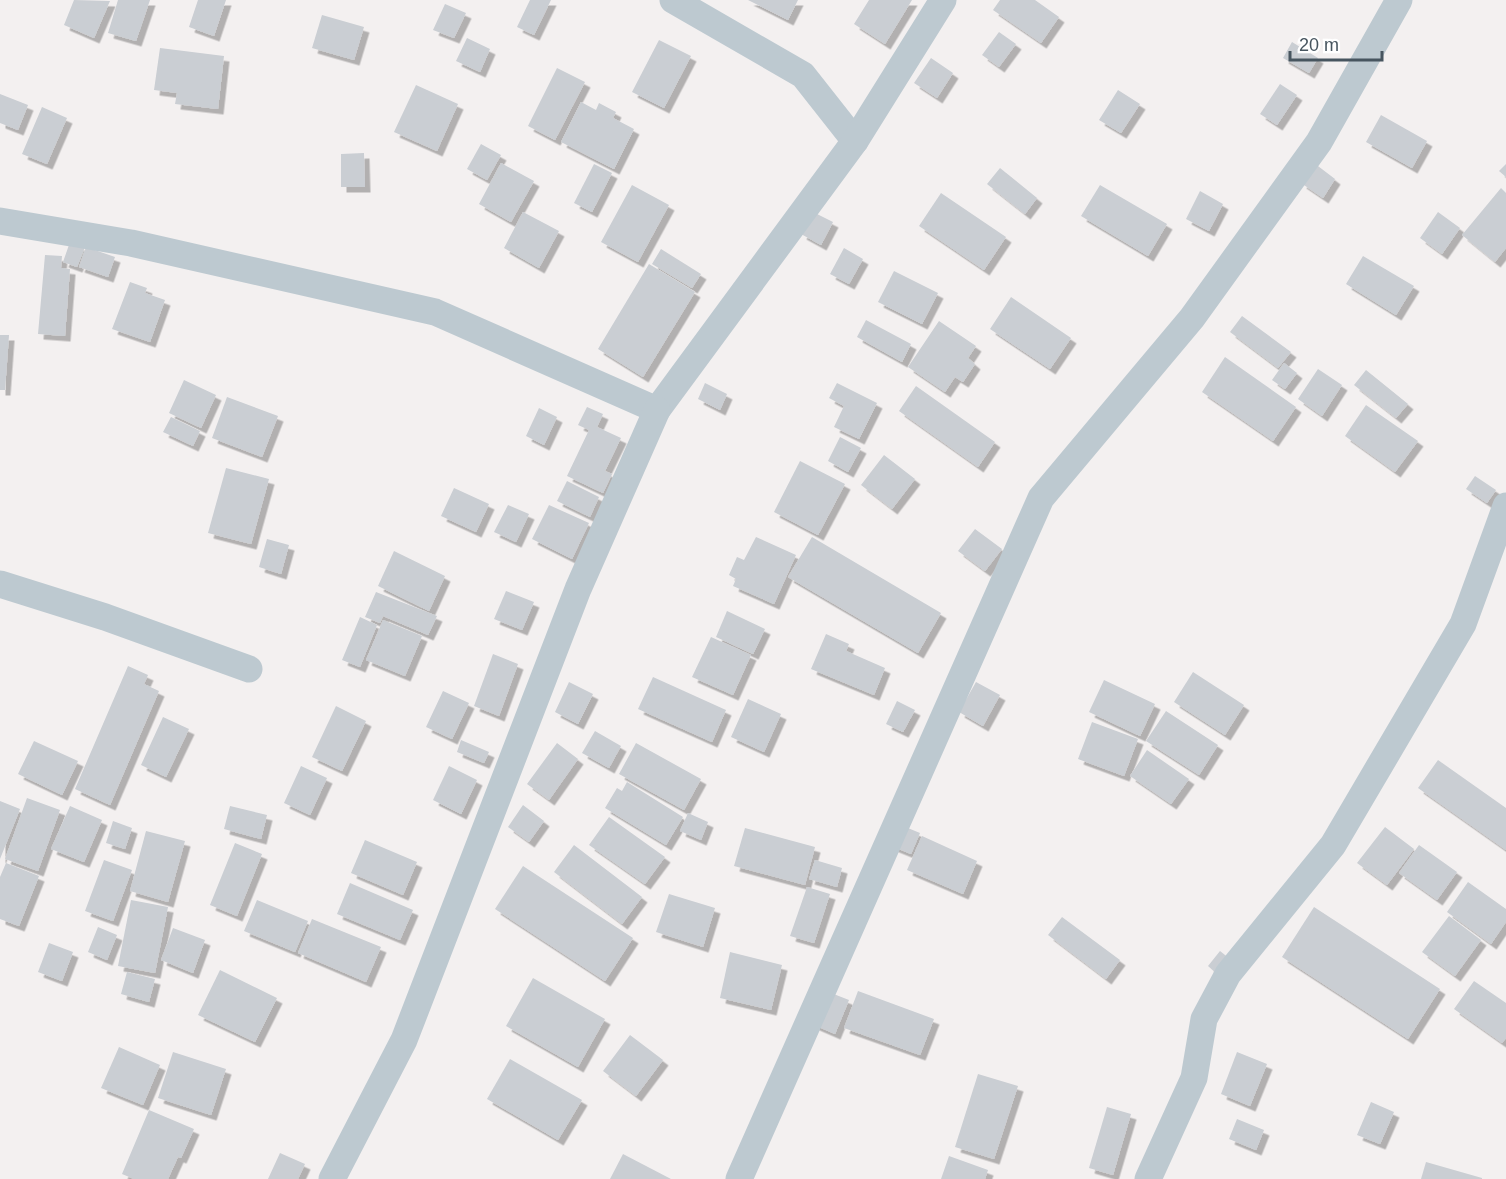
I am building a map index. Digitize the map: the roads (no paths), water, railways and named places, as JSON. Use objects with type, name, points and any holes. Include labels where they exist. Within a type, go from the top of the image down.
[{"type":"street","points":[[673,0],[803,75],[855,141]]},
{"type":"street","points":[[332,1179],[404,1040],[578,589],[657,410],[855,141],[943,0]]},
{"type":"street","points":[[739,1179],[1041,498],[1192,318],[1318,142],[1399,0]]},
{"type":"street","points":[[0,221],[131,243],[435,312],[657,410]]},
{"type":"street","points":[[1148,1179],[1194,1078],[1203,1018],[1228,974],[1333,846],[1464,624],[1506,506]]},
{"type":"street","points":[[0,584],[105,617],[249,669]]}]
